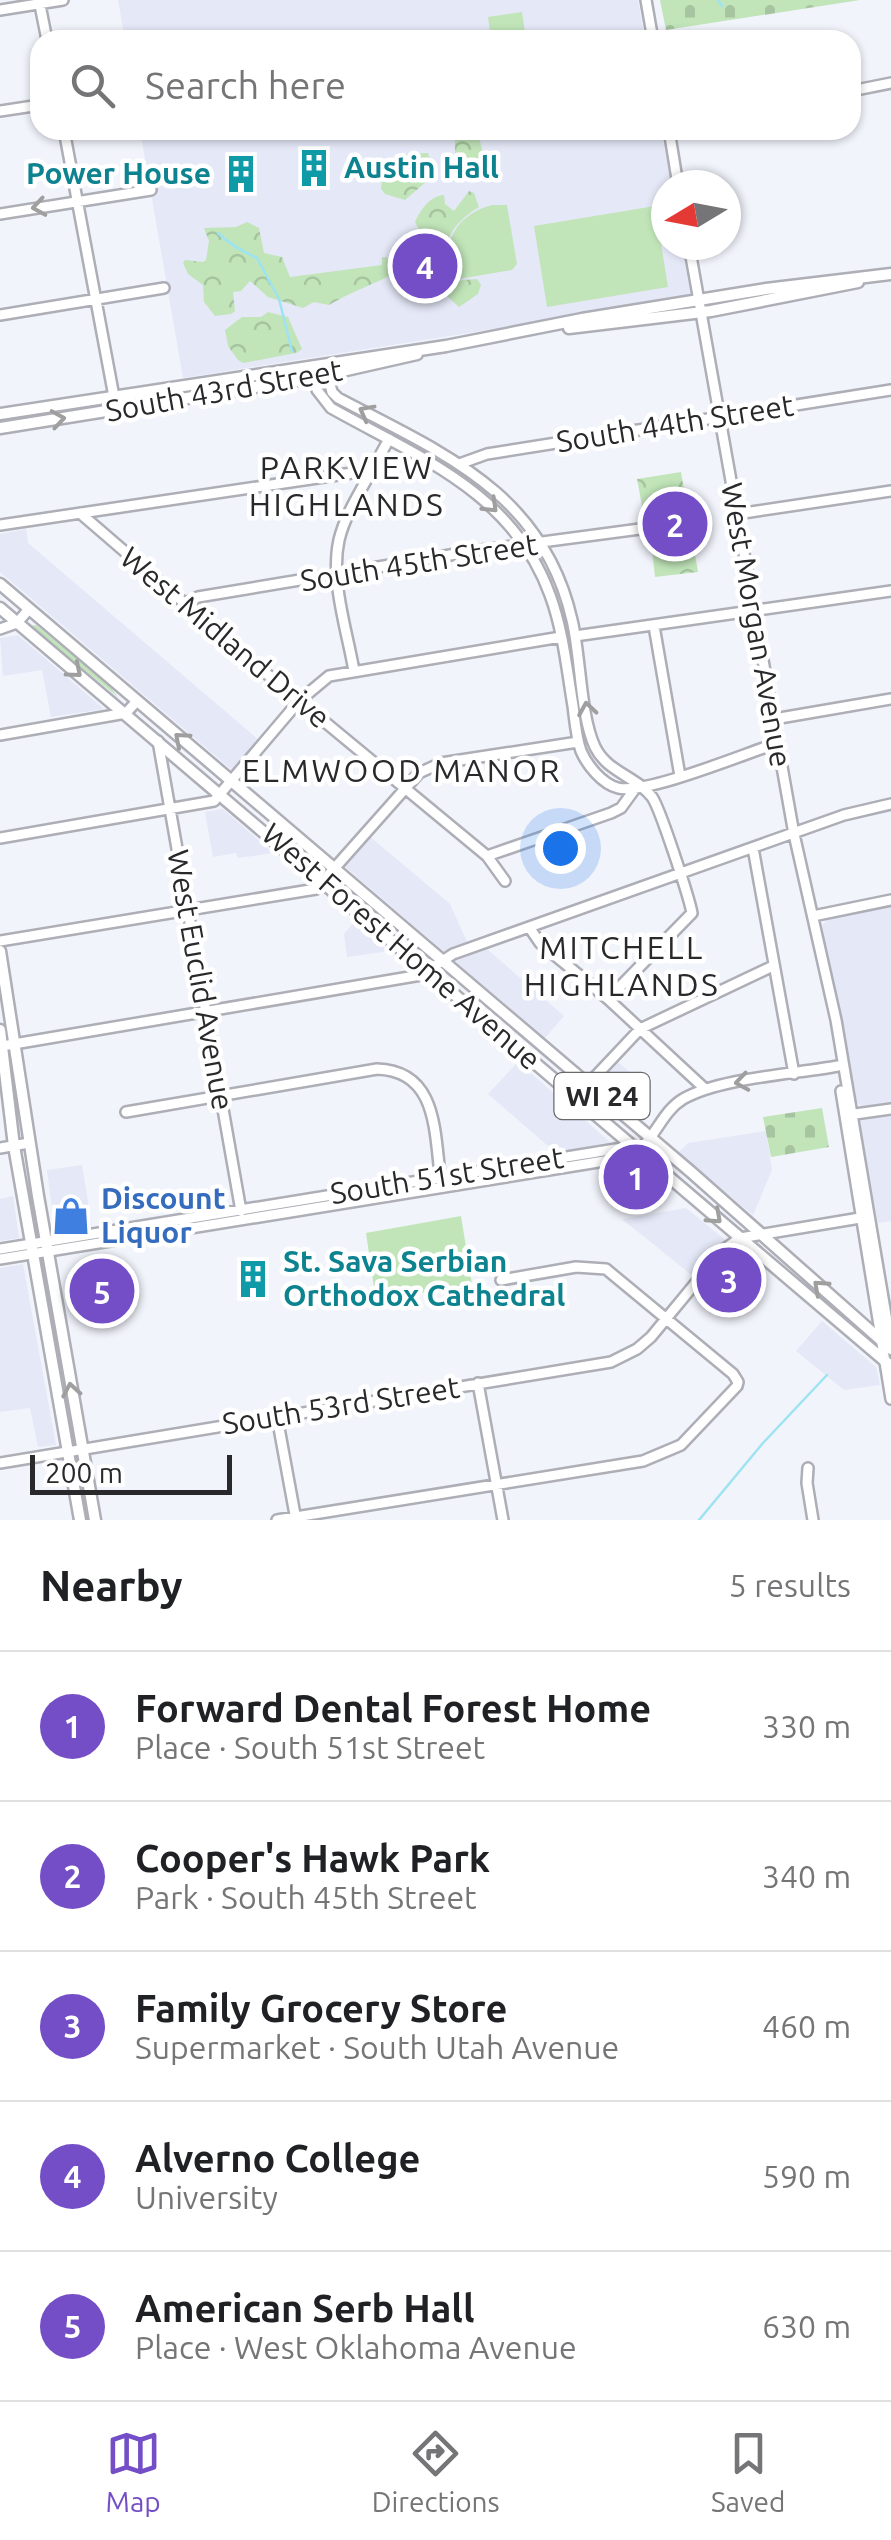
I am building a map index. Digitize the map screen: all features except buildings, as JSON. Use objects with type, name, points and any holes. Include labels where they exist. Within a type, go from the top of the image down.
[{"type":"main road","name":"South 43rd Street","points":[[0,414],[321,367],[538,330],[605,325],[889,274]]},
{"type":"main road","name":"South 43rd Street","points":[[0,428],[314,377],[321,367]]},
{"type":"main road","name":"West Forest Home Avenue","points":[[0,584],[137,701],[225,787],[329,876],[429,971],[888,1364]]},
{"type":"main road","name":"West Forest Home Avenue","points":[[0,608],[158,741],[225,787]]},
{"type":"main road","name":"West Forest Home Avenue","points":[[329,876],[442,961],[888,1345]]},
{"type":"main road","points":[[0,951],[14,1146],[80,1520]]},
{"type":"main road","points":[[0,1030],[29,1144],[95,1520]]},
{"type":"main road","points":[[17,1162],[31,1194],[38,1196]]},
{"type":"street","points":[[0,10],[63,0]]},
{"type":"street","points":[[646,0],[651,30]]},
{"type":"street","points":[[40,2],[45,30]]},
{"type":"street","points":[[861,89],[891,84]]},
{"type":"street","points":[[0,112],[30,107]]},
{"type":"street","points":[[66,140],[117,409]]},
{"type":"street","points":[[671,140],[676,170]]},
{"type":"street","points":[[0,214],[151,190]]},
{"type":"street","name":"West Morgan Avenue","points":[[692,260],[794,834],[831,1004],[888,1345],[891,1399]]},
{"type":"street","points":[[0,314],[164,288]]},
{"type":"street","points":[[321,367],[338,398],[462,464],[510,505],[540,544],[562,590],[575,636],[595,747],[609,766],[652,798],[692,913],[608,999]]},
{"type":"street","points":[[314,377],[320,396],[331,408],[464,482],[496,511],[524,545],[550,594],[578,742],[587,762],[608,782],[620,789],[680,776],[778,742]]},
{"type":"street","name":"South 44th Street","points":[[462,464],[487,454],[891,390]]},
{"type":"street","points":[[354,670],[337,574],[337,552],[344,524],[396,428]]},
{"type":"street","points":[[0,524],[372,470]]},
{"type":"street","points":[[737,514],[891,491]]},
{"type":"street","name":"West Midland Drive","points":[[80,513],[298,701],[487,856],[505,880]]},
{"type":"street","name":"South 45th Street","points":[[184,604],[198,596],[654,527]]},
{"type":"street","points":[[575,636],[891,592]]},
{"type":"street","points":[[0,629],[16,623],[28,609]]},
{"type":"street","points":[[654,626],[680,776]]},
{"type":"street","points":[[0,838],[206,804],[322,679],[354,670],[561,637]]},
{"type":"street","points":[[774,719],[891,699]]},
{"type":"street","points":[[0,734],[126,713],[137,701]]},
{"type":"street","name":"West Euclid Avenue","points":[[158,741],[241,1214]]},
{"type":"street","points":[[0,940],[316,889],[419,773],[435,765],[578,742]]},
{"type":"street","points":[[487,856],[611,814],[621,808],[637,786]]},
{"type":"street","points":[[6,1045],[429,971],[442,961],[679,872],[844,815],[891,804]]},
{"type":"street","points":[[753,848],[794,1074]]},
{"type":"street","points":[[813,916],[891,900]]},
{"type":"street","points":[[529,927],[540,943],[608,999],[704,1088]]},
{"type":"street","points":[[576,1097],[640,1029],[773,966]]},
{"type":"street","name":"West Morgan Avenue","points":[[831,1004],[848,1115]]},
{"type":"street","points":[[651,1139],[673,1105],[704,1088],[838,1066]]},
{"type":"street","points":[[126,1112],[377,1069],[398,1070],[413,1077],[424,1092],[441,1182]]},
{"type":"street","points":[[848,1115],[891,1109]]},
{"type":"street","name":"South 51st Street","points":[[0,1249],[46,1246],[441,1182],[636,1148],[651,1139]]},
{"type":"street","points":[[0,1148],[29,1144]]},
{"type":"street","points":[[740,1238],[864,1215]]},
{"type":"street","name":"South 53rd Street","points":[[0,1463],[612,1362],[637,1349],[722,1251],[740,1238]]},
{"type":"street","name":"South 51st Street","points":[[0,1259],[32,1248]]},
{"type":"street","points":[[278,1520],[643,1460],[662,1454],[698,1430],[738,1382],[614,1273],[591,1266],[501,1280]]},
{"type":"street","points":[[478,1383],[503,1520]]},
{"type":"street","points":[[276,1416],[295,1519]]},
{"type":"street","points":[[808,1468],[813,1520]]},
{"type":"shaded area","points":[[118,0],[638,0],[643,30],[123,30]]},
{"type":"shaded area","points":[[142,140],[663,140],[668,170],[651,170],[651,260],[685,260],[690,292],[685,299],[183,378]]},
{"type":"shaded area","points":[[26,529],[28,543],[260,741],[238,766],[232,770],[0,572],[0,534]]},
{"type":"shaded area","points":[[18,635],[104,709],[51,717],[42,670],[3,676],[0,638]]},
{"type":"shaded area","points":[[223,809],[273,853],[213,857],[205,812]]},
{"type":"shaded area","points":[[361,829],[450,904],[468,944],[478,941],[564,1016],[545,1038],[335,858]]},
{"type":"shaded area","points":[[891,904],[891,1102],[862,1106],[853,1101],[822,925],[827,920]]},
{"type":"shaded area","points":[[355,921],[390,951],[347,957],[344,934]]},
{"type":"shaded area","points":[[608,1054],[637,1078],[619,1101],[587,1074]]},
{"type":"shaded area","points":[[518,1062],[610,1142],[556,1153],[488,1094]]},
{"type":"shaded area","points":[[891,1115],[891,1221],[878,1223],[859,1121]]},
{"type":"shaded area","points":[[766,1131],[772,1170],[753,1215],[678,1153],[688,1143]]},
{"type":"shaded area","points":[[637,1164],[669,1192],[611,1202],[604,1169]]},
{"type":"shaded area","points":[[82,1165],[92,1226],[55,1232],[47,1170]]},
{"type":"shaded area","points":[[13,1196],[19,1238],[0,1241],[0,1199]]},
{"type":"shaded area","points":[[686,1208],[756,1265],[732,1296],[711,1277],[704,1285],[622,1219]]},
{"type":"shaded area","points":[[23,1264],[56,1445],[38,1447],[30,1408],[0,1412],[0,1268]]},
{"type":"shaded area","points":[[822,1321],[876,1367],[880,1385],[844,1390],[796,1351]]},
{"type":"green space","points":[[660,0],[860,0],[666,30]]},
{"type":"green space","points":[[522,12],[525,30],[490,30],[488,17]]},
{"type":"green space","points":[[455,140],[480,140],[486,166],[463,173],[455,166]]},
{"type":"green space","points":[[428,153],[434,175],[405,200],[385,194],[382,180],[406,154]]},
{"type":"green space","points":[[469,191],[474,193],[479,207],[454,229],[444,259],[451,281],[477,279],[481,285],[478,294],[459,307],[439,289],[421,280],[426,270],[422,247],[426,234],[415,222],[434,198],[444,195],[445,204],[454,211]]},
{"type":"green space","points":[[492,205],[507,205],[517,264],[512,270],[453,280],[448,255],[454,233],[469,216]]},
{"type":"green space","points":[[651,207],[651,260],[664,260],[668,287],[547,307],[534,226]]},
{"type":"green space","points":[[247,222],[259,228],[264,253],[282,257],[290,277],[382,265],[382,258],[386,257],[390,260],[389,276],[329,305],[314,302],[303,308],[268,297],[250,281],[241,291],[233,292],[235,311],[215,316],[204,302],[203,285],[188,274],[183,263],[206,260],[209,241],[204,228],[236,227]]},
{"type":"green space","points":[[268,312],[288,317],[302,349],[243,363],[228,346],[225,330],[242,317],[261,317]]},
{"type":"green space","points":[[681,472],[698,572],[655,577],[651,541],[657,540],[664,527],[654,515],[644,516],[637,479]]},
{"type":"green space","points":[[36,625],[107,683],[118,697],[30,626]]},
{"type":"green space","points":[[822,1108],[829,1147],[771,1157],[763,1117]]},
{"type":"green space","points":[[461,1216],[472,1284],[376,1301],[366,1233]]},
{"type":"waterway","points":[[718,0],[722,6]]},
{"type":"waterway","points":[[218,233],[257,258],[279,299],[292,351]]},
{"type":"waterway","points":[[699,1520],[827,1375]]},
{"type":"place","name":"Austin Hall","points":[[314,168]]},
{"type":"place","name":"Power House","points":[[241,174]]},
{"type":"place","name":"Alverno College","points":[[425,266]]},
{"type":"place","name":"Cooper's Hawk Park","points":[[675,524]]},
{"type":"place","name":"Forward Dental Forest Home","points":[[636,1177]]},
{"type":"place","name":"Discount Liquor","points":[[71,1216]]},
{"type":"place","name":"St. Sava Serbian Orthodox Cathedral","points":[[253,1279]]},
{"type":"place","name":"Family Grocery Store","points":[[729,1280]]},
{"type":"place","name":"American Serb Hall","points":[[102,1291]]},
{"type":"district","name":"PARKVIEW HIGHLANDS","points":[[347,486]]},
{"type":"district","name":"ELMWOOD MANOR","points":[[402,771]]},
{"type":"district","name":"MITCHELL HIGHLANDS","points":[[622,966]]}]
